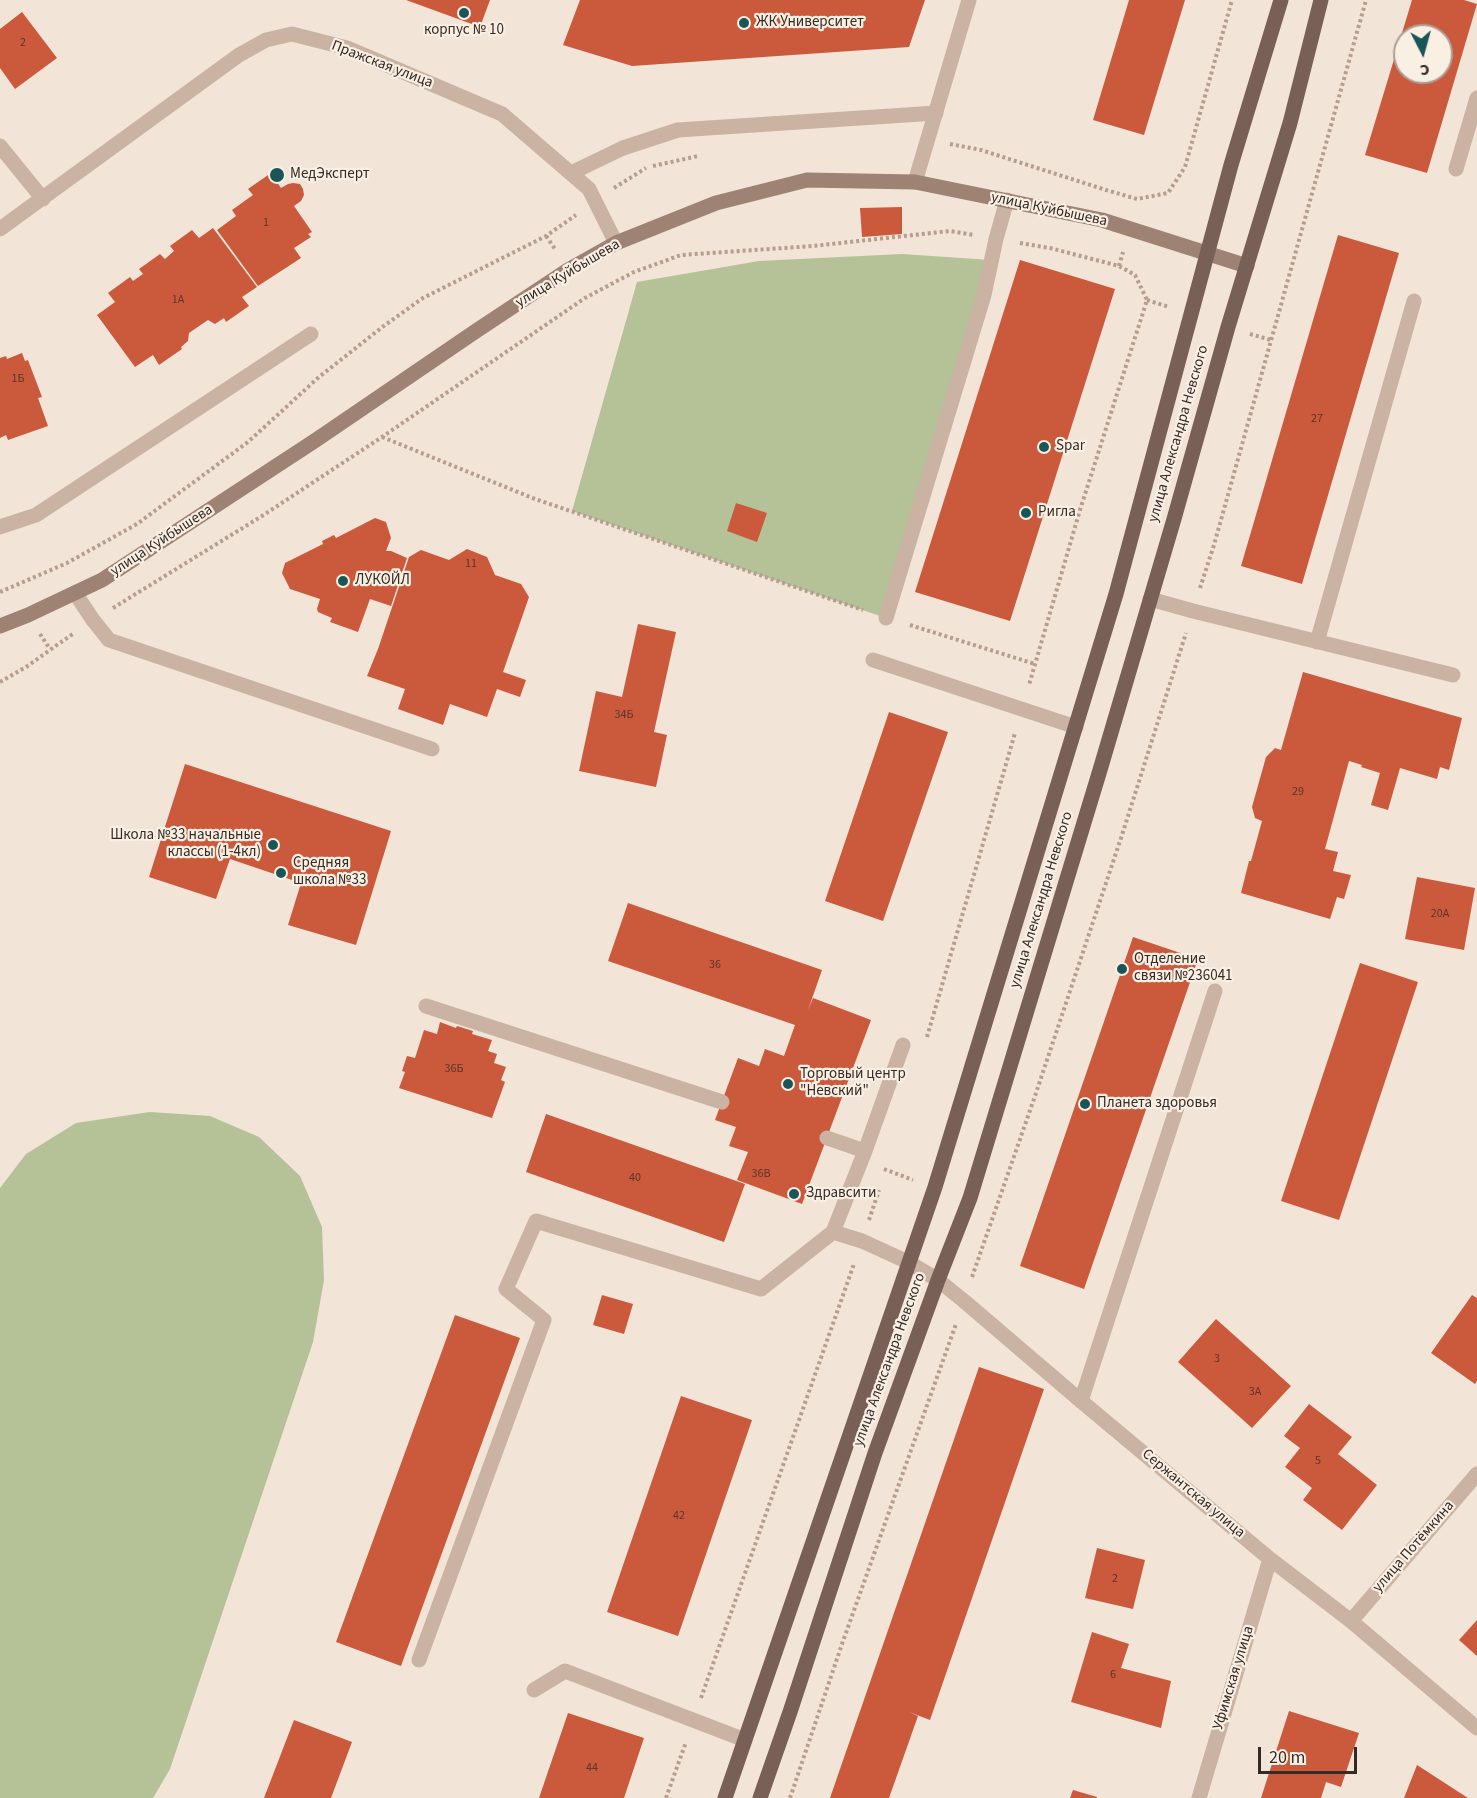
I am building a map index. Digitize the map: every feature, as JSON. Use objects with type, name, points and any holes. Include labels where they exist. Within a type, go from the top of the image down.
[{"type":"main road","name":"улица Александра Невского","points":[[725,1798],[935,1187],[1116,594],[1232,165],[1281,0]]},
{"type":"main road","name":"улица Александра Невского","points":[[760,1798],[875,1452],[970,1198],[1290,123],[1321,0]]},
{"type":"main road","name":"улица Куйбышева","points":[[0,626],[102,580],[316,440],[568,270],[616,243],[716,203],[807,180],[915,182],[1102,220],[1247,266]]},
{"type":"street","points":[[915,182],[969,0]]},
{"type":"street","name":"Пражская улица","points":[[0,229],[239,55],[266,39],[292,34],[347,48],[501,114],[589,189],[616,243]]},
{"type":"street","points":[[1456,169],[1477,98]]},
{"type":"street","points":[[571,173],[623,148],[678,129],[936,113]]},
{"type":"street","points":[[0,146],[43,199]]},
{"type":"street","points":[[886,618],[984,296],[1007,200]]},
{"type":"street","points":[[1317,642],[1414,301]]},
{"type":"street","points":[[0,526],[36,514],[311,334]]},
{"type":"street","points":[[75,593],[110,640],[432,750]]},
{"type":"street","points":[[1150,599],[1193,612],[1453,675]]},
{"type":"street","points":[[873,660],[1076,727]]},
{"type":"street","points":[[1081,1401],[1215,991]]},
{"type":"street","points":[[426,1006],[722,1102]]},
{"type":"street","points":[[419,1660],[544,1320],[506,1289],[536,1221],[761,1289],[833,1232],[903,1045]]},
{"type":"street","points":[[827,1138],[865,1151]]},
{"type":"street","name":"Сержантская улица","points":[[833,1232],[862,1241],[908,1262],[938,1280],[1270,1559],[1351,1621],[1477,1728]]},
{"type":"street","name":"улица Потёмкина","points":[[1351,1621],[1477,1474]]},
{"type":"street","name":"Уфимская улица","points":[[1199,1798],[1270,1559]]},
{"type":"street","points":[[534,1690],[565,1671],[746,1740]]},
{"type":"path","points":[[928,140],[981,150],[1137,199],[1168,193],[1185,168],[1232,0]]},
{"type":"path","points":[[790,1798],[1038,1088],[1122,835],[1214,545],[1366,0]]},
{"type":"path","points":[[0,592],[67,563],[137,524],[248,442],[319,377],[423,298],[546,236],[645,168],[703,154]]},
{"type":"path","points":[[0,682],[26,667],[93,620],[262,516],[585,298],[634,272],[681,255],[813,246],[950,231],[1050,248],[1119,266],[1134,275],[1147,300],[1080,510],[926,1040]]},
{"type":"path","points":[[382,437],[535,499],[886,618],[1035,664]]},
{"type":"path","points":[[885,1170],[889,1160]]},
{"type":"path","points":[[666,1798],[882,1180]]},
{"type":"green space","points":[[902,254],[991,260],[886,618],[572,511],[637,282],[759,261]]},
{"type":"green space","points":[[150,1112],[210,1116],[259,1137],[300,1176],[322,1227],[324,1280],[313,1342],[170,1769],[153,1798],[0,1798],[0,1188],[26,1154],[76,1123]]},
{"type":"building","name":"корпус № 10","points":[[406,0],[490,0],[480,27]]},
{"type":"building","name":"ЖК Университет","points":[[580,0],[925,0],[909,47],[632,66],[563,45]]},
{"type":"building","points":[[1129,0],[1185,0],[1144,135],[1093,120]]},
{"type":"building","points":[[1412,0],[1464,0],[1477,4],[1427,173],[1365,155],[1393,63],[1393,84],[1453,84],[1453,24],[1405,24]]},
{"type":"building","points":[[22,12],[57,58],[15,89],[0,68],[0,29]]},
{"type":"building","points":[[271,173],[281,188],[288,184],[300,184],[304,195],[301,201],[294,206],[312,232],[308,234],[311,237],[294,248],[301,258],[258,286],[217,230],[236,216],[232,210],[253,195],[248,189]]},
{"type":"building","points":[[902,207],[902,234],[862,237],[860,208]]},
{"type":"building","points":[[213,228],[257,287],[242,297],[249,306],[226,322],[224,318],[215,324],[208,320],[189,333],[188,341],[181,347],[182,349],[159,365],[153,355],[135,367],[97,315],[115,302],[108,293],[130,277],[133,281],[143,274],[139,269],[160,254],[165,259],[174,251],[170,246],[192,230],[199,238]]},
{"type":"building","points":[[1338,235],[1399,253],[1302,584],[1241,566]]},
{"type":"building","points":[[1020,260],[1115,289],[1010,621],[915,592]]},
{"type":"building","points":[[22,353],[25,361],[28,360],[42,397],[38,398],[48,426],[8,440],[6,435],[0,438],[0,358],[6,356],[7,359]]},
{"type":"building","points":[[736,503],[767,513],[757,542],[727,531]]},
{"type":"building","name":"ЛУКОЙЛ","points":[[375,518],[386,522],[391,538],[386,551],[407,558],[391,606],[370,599],[358,632],[330,622],[332,618],[318,612],[320,599],[290,589],[282,573],[285,563],[323,544],[322,541],[334,535],[336,538]]},
{"type":"building","points":[[467,549],[487,557],[495,575],[521,584],[529,597],[503,672],[526,680],[520,697],[497,689],[487,717],[450,704],[443,725],[398,709],[405,689],[367,676],[409,557],[421,550],[449,560]]},
{"type":"building","points":[[638,624],[676,632],[654,732],[667,735],[656,787],[579,771],[596,691],[622,697]]},
{"type":"building","points":[[1303,672],[1462,718],[1449,770],[1440,767],[1437,779],[1400,768],[1388,810],[1371,805],[1380,773],[1349,761],[1325,849],[1338,852],[1333,871],[1351,875],[1344,899],[1337,897],[1330,919],[1241,893],[1262,821],[1255,818],[1252,807],[1266,757],[1275,748],[1281,750]]},
{"type":"building","points":[[889,712],[948,732],[883,921],[825,901]]},
{"type":"building","name":"Школа №33 начальные классы (1-4кл)","points":[[185,764],[391,831],[356,945],[288,925],[301,883],[230,859],[216,899],[149,877]]},
{"type":"building","points":[[1417,877],[1475,888],[1464,950],[1405,939]]},
{"type":"building","points":[[628,903],[822,970],[808,1010],[813,998],[871,1020],[802,1204],[737,1180],[748,1152],[729,1146],[736,1127],[715,1120],[738,1058],[759,1066],[765,1049],[784,1056],[795,1025],[608,961]]},
{"type":"building","points":[[1133,937],[1198,959],[1084,1289],[1020,1266]]},
{"type":"building","points":[[1360,963],[1418,982],[1339,1220],[1281,1201]]},
{"type":"building","points":[[440,1022],[473,1031],[472,1034],[492,1040],[488,1051],[497,1054],[494,1063],[506,1067],[501,1080],[505,1082],[492,1118],[399,1088],[405,1072],[402,1071],[407,1056],[415,1058],[424,1030],[437,1034]]},
{"type":"building","points":[[546,1114],[745,1184],[724,1242],[526,1172]]},
{"type":"building","points":[[602,1295],[633,1304],[624,1334],[593,1325]]},
{"type":"building","points":[[1472,1295],[1477,1298],[1477,1381],[1475,1384],[1431,1353]]},
{"type":"building","points":[[455,1315],[520,1338],[401,1666],[336,1642]]},
{"type":"building","points":[[1216,1319],[1291,1386],[1252,1428],[1178,1362]]},
{"type":"building","points":[[979,1367],[1044,1389],[930,1720],[909,1712],[918,1716],[889,1798],[830,1798]]},
{"type":"building","points":[[681,1396],[752,1420],[678,1636],[607,1612]]},
{"type":"building","points":[[1309,1404],[1352,1437],[1338,1454],[1377,1485],[1342,1530],[1303,1500],[1312,1488],[1285,1467],[1300,1448],[1284,1436]]},
{"type":"building","points":[[1097,1548],[1145,1560],[1133,1609],[1085,1598]]},
{"type":"building","points":[[1477,1620],[1477,1656],[1459,1640]]},
{"type":"building","points":[[1092,1632],[1129,1644],[1121,1668],[1171,1681],[1161,1728],[1071,1702]]},
{"type":"building","points":[[1289,1711],[1359,1733],[1341,1787],[1326,1782],[1321,1798],[1261,1798]]},
{"type":"building","points":[[568,1713],[644,1738],[624,1798],[539,1798]]},
{"type":"building","points":[[294,1720],[352,1742],[331,1798],[264,1798]]},
{"type":"building","points":[[1417,1765],[1468,1798],[1404,1798]]},
{"type":"building","points":[[1073,1790],[1097,1797],[1097,1798],[1070,1798]]},
{"type":"place","name":"корпус № 10","points":[[464,13]]},
{"type":"place","name":"ЖК Университет","points":[[744,23]]},
{"type":"place","name":"МедЭксперт","points":[[277,175]]},
{"type":"place","name":"Spar","points":[[1044,447]]},
{"type":"place","name":"Ригла","points":[[1026,513]]},
{"type":"place","name":"ЛУКОЙЛ","points":[[343,581]]},
{"type":"place","name":"Школа №33 начальные классы (1-4кл)","points":[[273,845]]},
{"type":"place","name":"Средняя школа №33","points":[[281,873]]},
{"type":"place","name":"Отделение связи №236041","points":[[1122,969]]},
{"type":"place","name":"Торговый центр \"Невский\"","points":[[788,1084]]},
{"type":"place","name":"Планета здоровья","points":[[1085,1104]]},
{"type":"place","name":"Здравсити","points":[[794,1194]]}]
